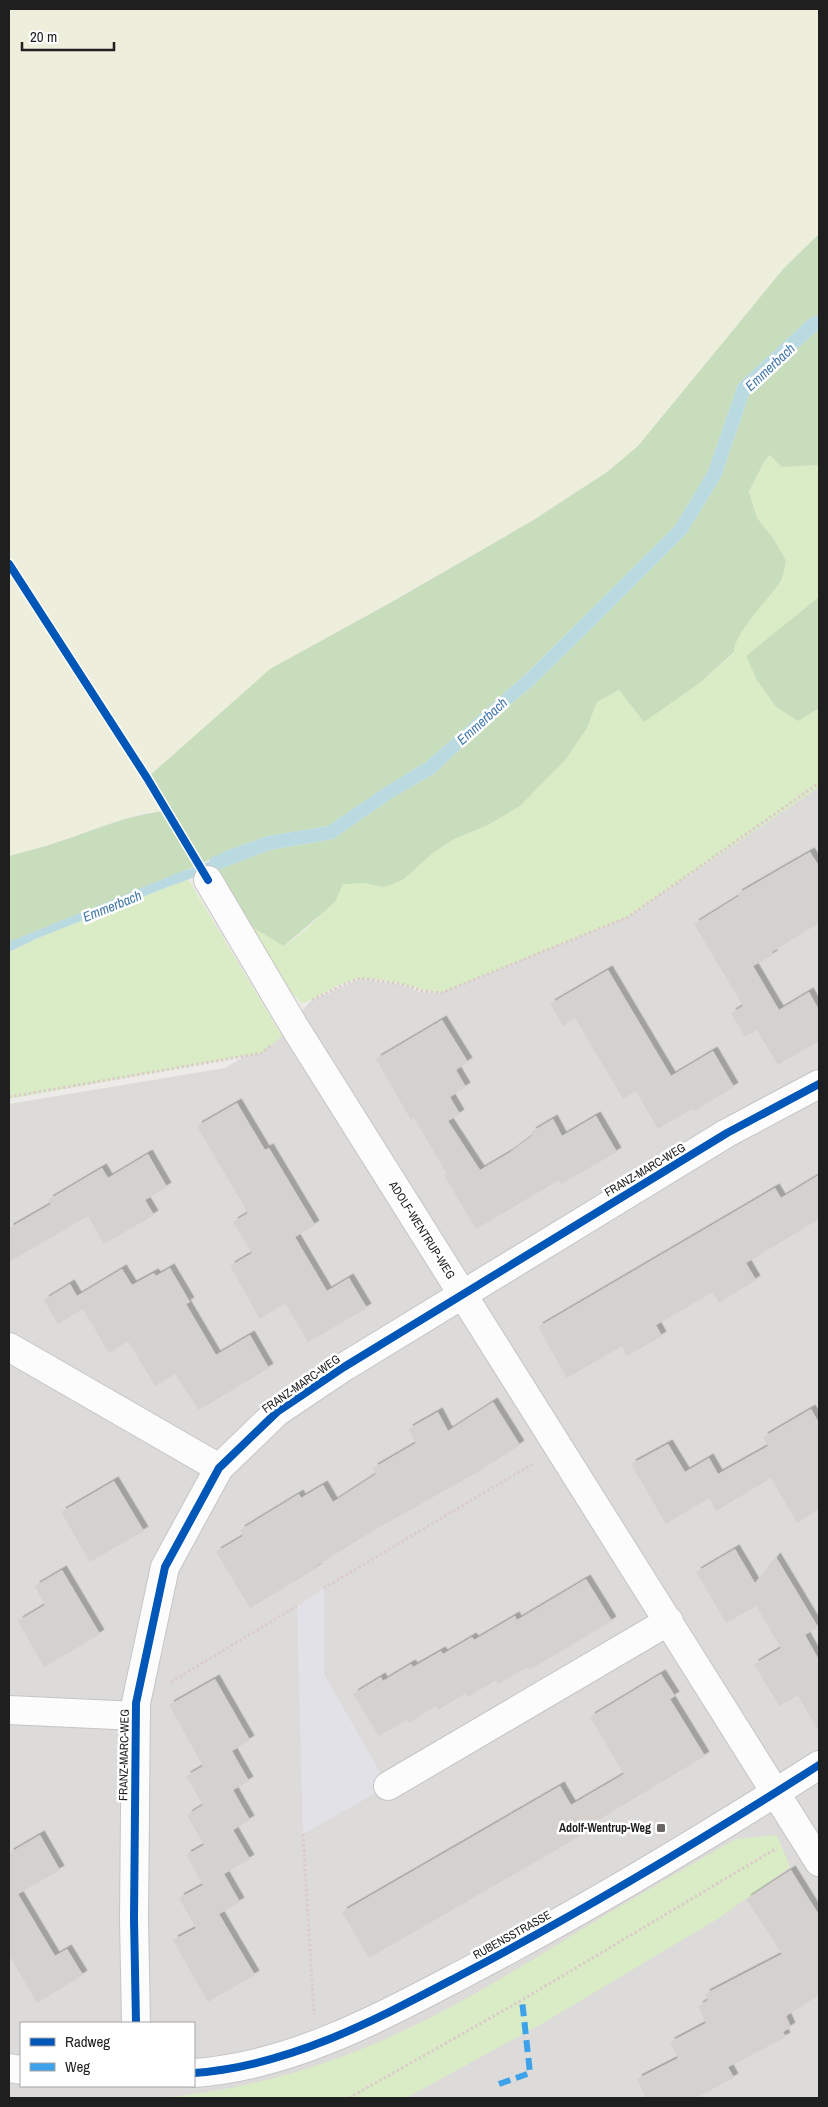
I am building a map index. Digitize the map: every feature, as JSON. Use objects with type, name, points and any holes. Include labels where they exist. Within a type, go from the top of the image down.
[{"type":"street","name":"ADOLF-WENTRUP-WEG","points":[[208,880],[294,1026],[819,1862]]},
{"type":"street","name":"FRANZ-MARC-WEG","points":[[136,2022],[134,1919],[136,1709],[165,1567],[219,1468],[277,1412],[344,1367],[727,1133],[819,1084]]},
{"type":"street","points":[[9,1347],[219,1468]]},
{"type":"street","points":[[388,1786],[669,1621]]},
{"type":"street","name":"FRANZ-MARC-WEG","points":[[9,1710],[136,1709]]},
{"type":"street","name":"RUBENSSTRASSE","points":[[195,2073],[261,2061],[316,2045],[364,2025],[534,1937],[819,1765]]},
{"type":"path","points":[[9,1097],[262,1053],[294,1026],[312,1001],[361,978],[441,993],[628,917],[819,784]]},
{"type":"path","points":[[324,1588],[560,1448]]},
{"type":"path","points":[[136,1709],[297,1606]]},
{"type":"path","points":[[303,1834],[316,2045]]},
{"type":"path","points":[[349,2098],[522,2000],[801,1834]]},
{"type":"shaded area","points":[[819,784],[819,2098],[9,2098],[9,1104],[225,1068],[278,1036],[311,1001],[360,979],[402,985],[420,992],[440,993],[545,950]]},
{"type":"shaded area","points":[[324,1588],[324,1674],[388,1786],[303,1834],[297,1606]]},
{"type":"green space","points":[[9,9],[819,9],[819,234],[784,268],[638,446],[607,472],[532,521],[307,649],[146,778],[167,811],[141,813],[62,841],[9,856]]},
{"type":"green space","points":[[819,234],[819,315],[810,318],[738,384],[708,471],[675,526],[527,673],[426,762],[328,826],[268,836],[228,850],[199,865],[9,942],[9,856],[55,843],[125,819],[166,811],[147,778],[270,669],[390,603],[532,521],[607,472],[638,446],[784,268]]},
{"type":"green space","points":[[819,329],[819,465],[781,467],[770,455],[764,462],[749,492],[757,518],[773,538],[786,560],[781,580],[740,635],[734,652],[701,682],[644,722],[619,690],[597,702],[587,728],[566,759],[520,806],[486,826],[454,839],[433,853],[404,879],[382,887],[365,883],[343,884],[335,902],[284,946],[252,927],[215,871],[270,850],[333,839],[392,798],[435,773],[479,731],[536,683],[686,534],[721,477],[750,392]]},
{"type":"green space","points":[[771,455],[781,467],[819,465],[819,787],[628,917],[441,993],[380,980],[360,979],[345,982],[302,1003],[287,989],[252,927],[285,946],[326,910],[343,884],[349,882],[366,883],[382,887],[404,879],[433,853],[454,839],[486,826],[520,806],[587,728],[597,702],[619,690],[644,721],[701,682],[734,653],[735,644],[745,626],[775,590],[785,568],[786,560],[773,538],[757,518],[749,493],[764,462]]},
{"type":"green space","points":[[819,597],[819,708],[798,721],[776,707],[757,680],[746,656]]},
{"type":"green space","points":[[188,879],[282,1036],[262,1053],[9,1099],[9,952],[38,938]]},
{"type":"green space","points":[[777,1835],[790,1867],[719,1918],[543,2023],[406,2098],[160,2098],[222,2090],[253,2083],[315,2066],[374,2044],[428,2019],[478,1992],[736,1839]]},
{"type":"water","points":[[819,315],[819,329],[750,392],[721,477],[686,534],[536,683],[479,731],[435,773],[392,798],[333,839],[270,850],[215,871],[209,859],[228,850],[268,836],[328,826],[426,762],[527,673],[675,526],[708,471],[738,384],[810,318]]},
{"type":"water","points":[[185,870],[188,879],[38,938],[9,952],[9,942]]},
{"type":"building","points":[[810,852],[819,866],[819,923],[772,952],[773,955],[753,966],[779,1010],[809,992],[819,1010],[819,1041],[778,1065],[757,1030],[745,1037],[731,1013],[743,1006],[694,924],[739,896],[737,894]]},
{"type":"building","points":[[608,970],[671,1076],[713,1051],[734,1087],[694,1111],[692,1109],[658,1129],[636,1091],[623,1099],[575,1018],[563,1026],[550,1004]]},
{"type":"building","points":[[442,1020],[468,1062],[456,1070],[466,1087],[450,1097],[460,1114],[448,1121],[480,1170],[509,1153],[533,1135],[531,1132],[553,1119],[562,1136],[596,1116],[617,1152],[561,1184],[559,1180],[476,1229],[444,1175],[447,1174],[414,1118],[411,1120],[376,1059]]},
{"type":"building","points":[[237,1103],[265,1150],[269,1148],[315,1225],[295,1237],[327,1291],[349,1278],[367,1308],[308,1342],[285,1303],[260,1319],[230,1266],[252,1253],[233,1222],[248,1213],[197,1126]]},
{"type":"building","points":[[148,1154],[167,1187],[145,1200],[154,1215],[104,1244],[88,1216],[9,1262],[9,1228],[51,1204],[48,1200],[102,1168],[108,1178]]},
{"type":"building","points":[[819,1175],[819,1219],[746,1263],[756,1280],[719,1303],[713,1292],[656,1325],[662,1336],[627,1356],[622,1346],[567,1378],[538,1327],[775,1188],[781,1198]]},
{"type":"building","points":[[170,1268],[190,1302],[186,1304],[216,1355],[250,1335],[269,1368],[199,1410],[175,1374],[155,1386],[128,1341],[109,1353],[83,1309],[58,1324],[44,1300],[70,1284],[77,1296],[122,1269],[132,1285],[154,1273],[156,1276]]},
{"type":"building","points":[[493,1402],[520,1445],[476,1473],[376,1529],[316,1566],[317,1568],[250,1608],[216,1552],[243,1536],[240,1530],[299,1494],[301,1498],[323,1485],[333,1502],[376,1474],[373,1468],[416,1443],[408,1429],[438,1412],[448,1431]]},
{"type":"building","points":[[811,1409],[819,1423],[819,1509],[797,1523],[771,1478],[716,1511],[709,1498],[666,1524],[631,1464],[668,1444],[685,1472],[709,1458],[718,1474],[768,1446],[763,1437]]},
{"type":"building","points":[[114,1481],[144,1531],[90,1562],[61,1512]]},
{"type":"building","points":[[735,1549],[755,1583],[776,1557],[818,1627],[805,1635],[819,1660],[819,1732],[798,1695],[779,1706],[754,1664],[781,1648],[756,1606],[726,1623],[696,1572]]},
{"type":"building","points":[[62,1570],[100,1634],[44,1667],[18,1621],[45,1605],[35,1586]]},
{"type":"building","points":[[586,1579],[612,1621],[529,1670],[527,1667],[498,1684],[496,1680],[468,1697],[466,1693],[438,1710],[436,1706],[409,1723],[407,1720],[379,1736],[353,1694],[381,1677],[383,1681],[411,1664],[413,1667],[441,1651],[443,1654],[472,1637],[474,1640],[515,1616],[517,1620]]},
{"type":"building","points":[[661,1674],[675,1696],[670,1699],[705,1756],[585,1828],[587,1832],[369,1958],[342,1912],[560,1786],[571,1805],[624,1774],[590,1717]]},
{"type":"building","points":[[215,1679],[250,1740],[232,1751],[249,1781],[233,1790],[250,1820],[233,1830],[250,1859],[224,1874],[240,1902],[219,1914],[255,1975],[208,2002],[173,1940],[196,1928],[179,1898],[203,1885],[186,1855],[204,1845],[187,1815],[203,1805],[186,1776],[203,1766],[169,1705]]},
{"type":"building","points":[[40,1835],[60,1870],[18,1894],[55,1956],[67,1949],[83,1975],[37,2003],[9,1955],[9,1853]]},
{"type":"building","points":[[791,1870],[819,1915],[819,1995],[786,2016],[791,2027],[783,2032],[786,2037],[728,2067],[734,2078],[695,2098],[646,2098],[637,2079],[678,2058],[670,2042],[706,2023],[698,2006],[708,2000],[705,1994],[782,1954],[746,1899]]},
{"type":"waterway","name":"Emmerbach","points":[[177,879],[223,861]]},
{"type":"marked path","points":[[499,2084],[530,2073],[522,2000]]},
{"type":"cycle path","points":[[9,564],[147,778],[208,880]]},
{"type":"cycle path","points":[[136,2022],[134,1919],[136,1703],[165,1567],[219,1468],[277,1412],[344,1367],[727,1133],[819,1084]]},
{"type":"cycle path","points":[[195,2073],[230,2069],[299,2051],[397,2008],[507,1951],[598,1900],[819,1765]]},
{"type":"place","name":"Adolf-Wentrup-Weg","points":[[661,1828]]}]
